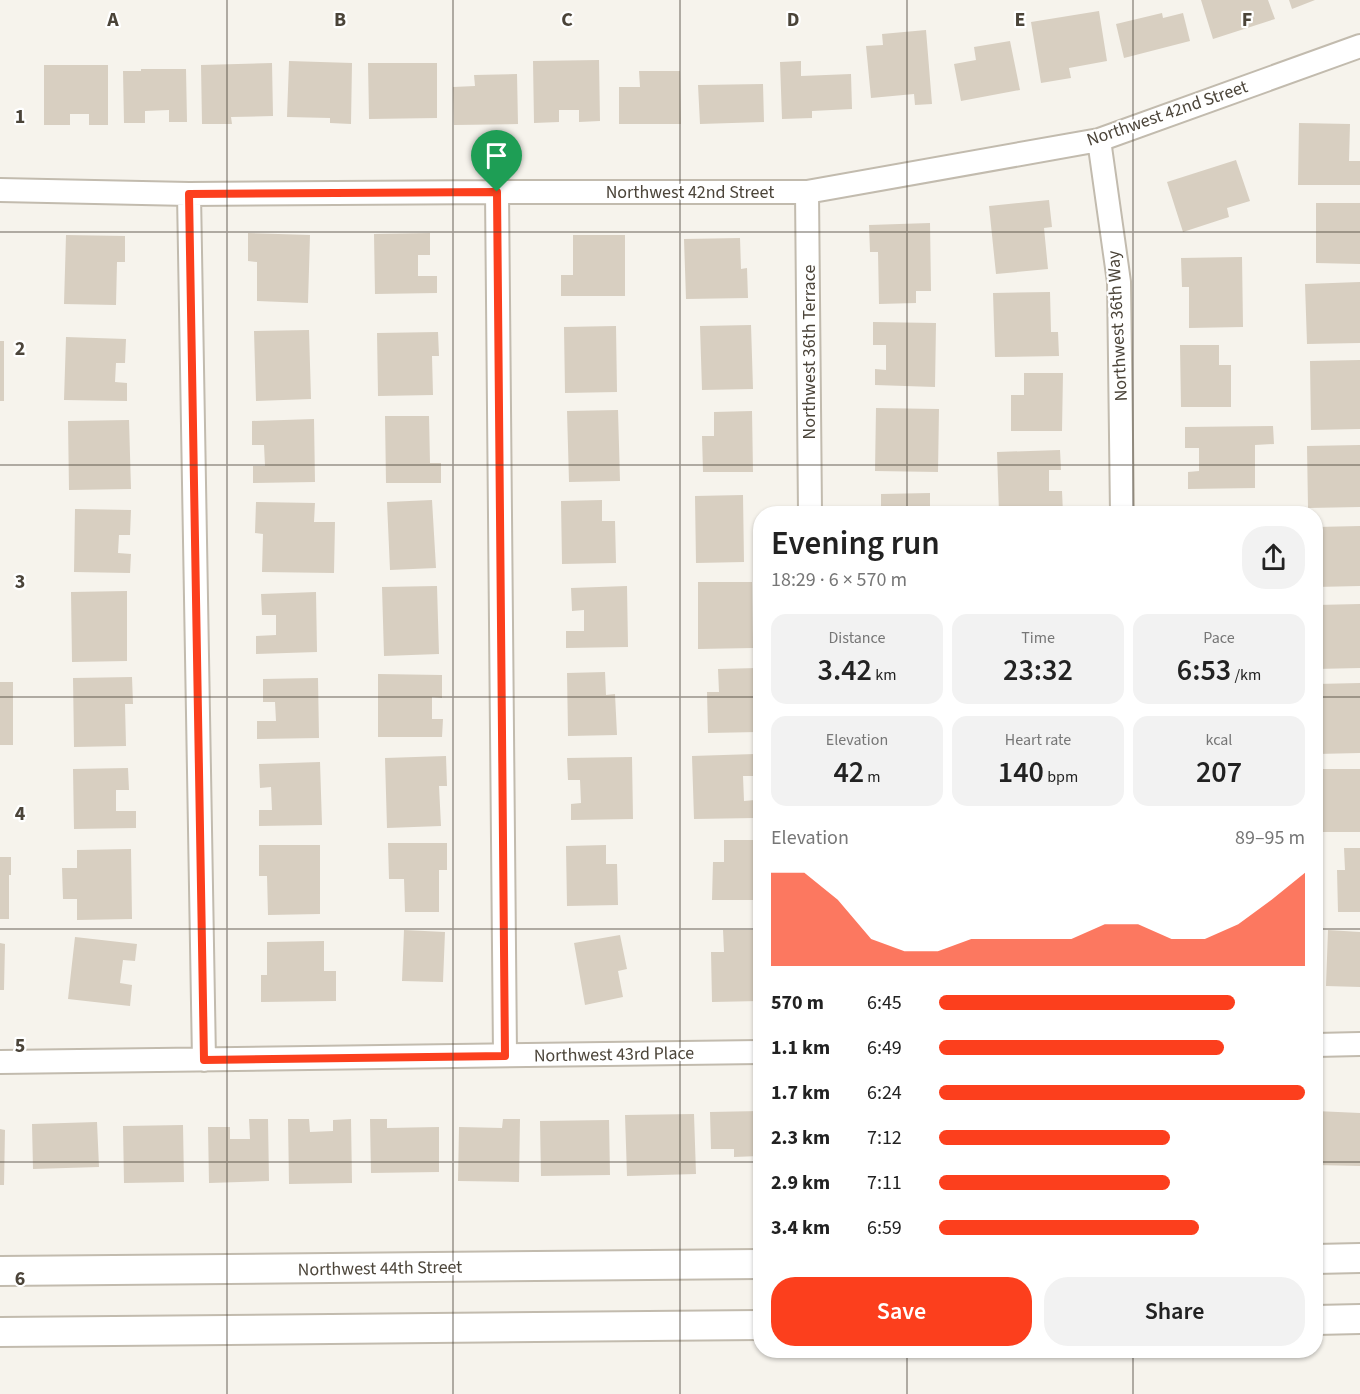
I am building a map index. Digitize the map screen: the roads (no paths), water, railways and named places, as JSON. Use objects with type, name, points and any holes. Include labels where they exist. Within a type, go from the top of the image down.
[{"type":"street","name":"Northwest 42nd Street","points":[[0,190],[189,194],[807,192],[1099,140],[1360,46]]},
{"type":"street","name":"Northwest 36th Way","points":[[1099,140],[1119,282],[1122,506]]},
{"type":"street","points":[[497,192],[505,1056]]},
{"type":"street","name":"Northwest 36th Terrace","points":[[807,192],[810,506]]},
{"type":"street","points":[[189,194],[204,1060]]},
{"type":"street","points":[[1323,1045],[1360,1044]]},
{"type":"street","name":"Northwest 43rd Place","points":[[0,1062],[753,1052]]},
{"type":"street","points":[[1323,1259],[1360,1258]]},
{"type":"street","name":"Northwest 44th Street","points":[[0,1271],[753,1264]]},
{"type":"street","points":[[1323,1320],[1360,1319]]},
{"type":"street","points":[[0,1332],[753,1325]]}]
